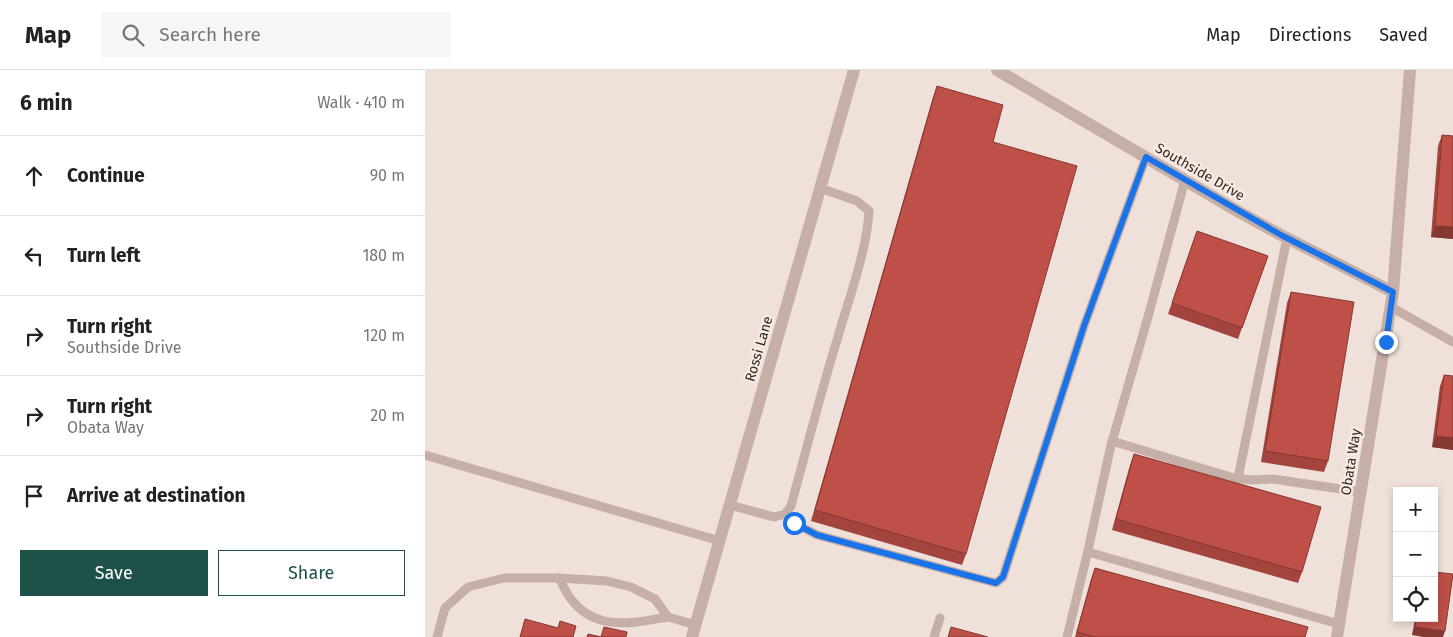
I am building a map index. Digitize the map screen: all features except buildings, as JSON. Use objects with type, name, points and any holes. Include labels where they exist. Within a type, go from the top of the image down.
[{"type":"street","name":"Rossi Lane","points":[[694,631],[854,70]]},
{"type":"street","name":"Southside Drive","points":[[997,70],[1287,238],[1393,292]]},
{"type":"street","name":"Obata Way","points":[[1338,631],[1393,292],[1410,70]]},
{"type":"lane","points":[[785,514],[794,523],[817,535],[996,583],[1003,577],[1084,326],[1146,157]]},
{"type":"lane","points":[[1067,637],[1112,441],[1185,180]]},
{"type":"lane","points":[[730,505],[774,517],[785,514],[791,506],[868,226],[869,211],[857,201],[820,188]]},
{"type":"lane","points":[[1238,478],[1287,238]]},
{"type":"lane","points":[[1391,306],[1453,342]]},
{"type":"lane","points":[[1112,441],[1238,478],[1251,480],[1273,479],[1361,492]]},
{"type":"lane","points":[[425,455],[720,541]]},
{"type":"lane","points":[[1088,552],[1338,631]]},
{"type":"lane","points":[[437,637],[445,608],[468,587],[504,578],[559,578],[607,581],[631,586],[655,599],[668,617],[694,631]]},
{"type":"lane","points":[[559,578],[571,599],[589,615],[603,621],[624,624],[668,617]]},
{"type":"lane","points":[[934,637],[940,618]]},
{"type":"route","points":[[794,523],[817,535],[996,583],[1003,577],[1084,326],[1132,200],[1146,157],[1281,235],[1393,292],[1386,342]]}]
